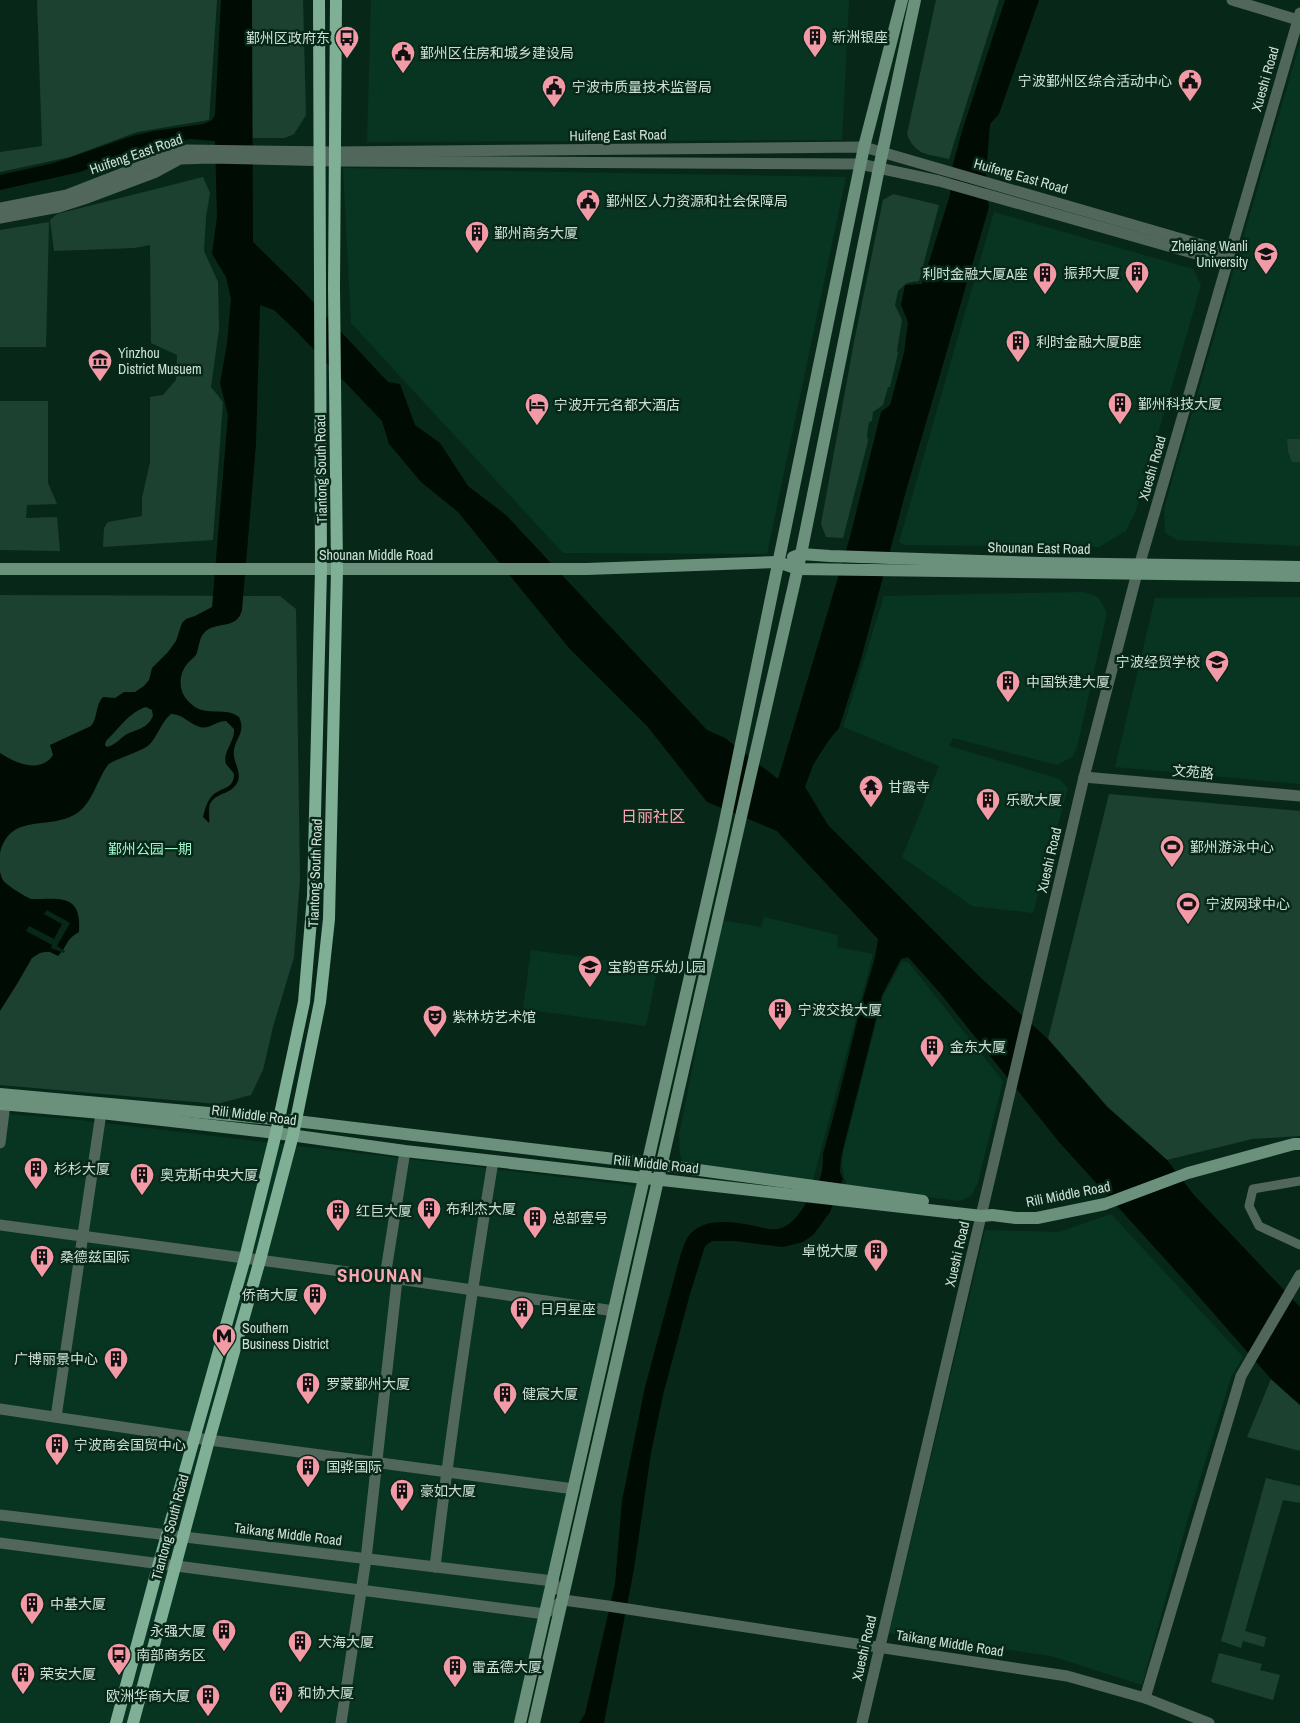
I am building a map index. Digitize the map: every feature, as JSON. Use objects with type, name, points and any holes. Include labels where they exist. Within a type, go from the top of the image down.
[{"type":"main road","name":"Tiantong South Road","points":[[116,1723],[245,1258],[276,1133],[304,1002],[313,896],[321,570],[320,0]]},
{"type":"main road","name":"Tiantong South Road","points":[[133,1723],[293,1135],[320,1002],[329,919],[337,570],[334,288],[336,0]]},
{"type":"main road","points":[[520,1723],[723,831],[860,164],[902,0]]},
{"type":"main road","points":[[534,1723],[798,569],[882,152],[915,0]]},
{"type":"main road","name":"Shounan East Road","points":[[778,562],[801,554],[1041,563],[1300,576]]},
{"type":"main road","points":[[778,562],[798,569]]},
{"type":"main road","name":"Shounan Middle Road","points":[[0,569],[586,569],[778,562]]},
{"type":"main road","name":"Shounan East Road","points":[[798,569],[1300,567]]},
{"type":"main road","name":"Rili Middle Road","points":[[2,1101],[279,1119],[648,1164],[795,1189],[1016,1218],[1037,1218],[1105,1204],[1188,1173],[1294,1144],[1300,1144]]},
{"type":"main road","name":"Rili Middle Road","points":[[2,1101],[658,1180],[795,1189]]},
{"type":"street","points":[[1232,0],[1299,16]]},
{"type":"street","name":"Xueshi Road","points":[[862,1723],[986,1213],[1009,1093],[1084,777],[1138,569],[1299,16]]},
{"type":"street","name":"Huifeng East Road","points":[[335,157],[864,147],[882,152],[994,196],[1229,258]]},
{"type":"street","name":"Huifeng East Road","points":[[0,208],[67,195],[162,158],[188,150],[210,154],[335,157],[860,164],[998,185],[1229,258]]},
{"type":"street","name":"Huifeng East Road","points":[[0,218],[84,199],[156,172],[180,159],[210,154]]},
{"type":"street","name":"文苑路","points":[[1084,777],[1300,796]]},
{"type":"street","points":[[0,1143],[2,1101]]},
{"type":"street","points":[[56,1417],[101,1113]]},
{"type":"street","points":[[385,1278],[405,1151]]},
{"type":"street","points":[[435,1567],[446,1472],[493,1161]]},
{"type":"street","points":[[1298,1241],[1259,1226],[1249,1206],[1253,1189],[1300,1181]]},
{"type":"street","points":[[0,1225],[614,1311]]},
{"type":"street","points":[[1145,1698],[1241,1376],[1300,1275]]},
{"type":"street","points":[[341,1723],[366,1559],[397,1280]]},
{"type":"street","points":[[0,1409],[194,1438],[574,1489]]},
{"type":"street","name":"Taikang Middle Road","points":[[0,1515],[553,1581]]},
{"type":"street","points":[[0,1542],[545,1614],[562,1600],[553,1581]]},
{"type":"street","name":"Taikang Middle Road","points":[[562,1600],[1067,1676],[1145,1698],[1209,1723]]},
{"type":"shaded area","points":[[221,0],[252,0],[253,242],[300,288],[388,382],[400,384],[415,425],[440,443],[468,486],[506,515],[707,730],[725,738],[778,779],[850,537],[881,412],[890,405],[904,353],[908,322],[901,305],[905,285],[922,284],[950,195],[952,168],[962,131],[1005,0],[1039,0],[999,114],[990,124],[985,187],[989,207],[906,491],[861,659],[839,728],[813,765],[805,787],[828,825],[982,979],[1048,1039],[1107,1107],[1167,1160],[1194,1195],[1300,1307],[1300,1405],[1271,1379],[1059,1142],[940,993],[908,957],[901,959],[882,995],[841,1157],[840,1172],[843,1179],[830,1212],[814,1234],[803,1242],[783,1247],[735,1241],[712,1241],[705,1246],[663,1395],[651,1453],[634,1569],[604,1723],[579,1723],[585,1714],[615,1584],[622,1501],[645,1387],[681,1253],[687,1238],[701,1226],[709,1223],[728,1222],[779,1229],[794,1220],[808,1200],[821,1174],[823,1154],[860,1009],[873,966],[878,939],[777,831],[707,802],[647,726],[569,648],[458,512],[421,482],[389,444],[382,421],[274,310],[260,305],[256,444],[242,610],[236,621],[214,627],[204,633],[196,655],[185,667],[181,678],[181,688],[185,698],[195,707],[207,711],[226,712],[239,717],[241,731],[235,745],[234,754],[239,779],[231,790],[216,797],[210,804],[209,823],[203,817],[209,800],[216,792],[230,785],[233,779],[234,774],[225,760],[233,738],[234,729],[226,721],[203,728],[175,714],[171,714],[149,745],[108,765],[90,799],[80,811],[63,819],[20,828],[11,833],[5,841],[0,854],[0,753],[28,765],[42,764],[48,761],[53,755],[50,745],[91,726],[100,700],[103,697],[115,698],[124,692],[135,692],[144,686],[149,680],[152,668],[176,641],[182,623],[186,619],[212,607],[228,415],[220,383],[227,344],[231,299],[226,277],[212,254],[217,217],[215,141],[190,139],[157,145],[137,150],[80,172],[0,190],[0,175],[54,163],[132,136],[204,124],[212,120],[215,115]],"holes":[[[146,707],[152,710],[153,716],[147,724],[124,736],[116,743],[107,747],[105,745],[106,741],[134,713]]]},
{"type":"shaded area","points":[[371,0],[849,0],[842,140],[367,142]]},
{"type":"shaded area","name":"Zhejiang Wanli University","points":[[1300,43],[1300,546],[1177,540],[1165,533],[1164,508]]},
{"type":"shaded area","points":[[343,168],[846,177],[767,554],[563,553],[351,323]]},
{"type":"shaded area","points":[[994,212],[1193,269],[1201,285],[1136,510],[1126,531],[1099,547],[905,545],[899,542]]},
{"type":"shaded area","points":[[1083,592],[1098,597],[1107,613],[1077,748],[1072,757],[1057,765],[953,738],[949,746],[1060,779],[1068,789],[1033,913],[972,906],[902,857],[939,766],[843,727],[884,596]]},
{"type":"shaded area","name":"宁波经贸学校","points":[[1300,597],[1300,784],[1115,767],[1155,598]]},
{"type":"shaded area","points":[[0,872],[5,882],[16,891],[31,899],[60,899],[73,904],[79,919],[79,932],[69,940],[58,956],[45,952],[32,958],[0,1011]]},
{"type":"shaded area","points":[[764,917],[838,935],[837,947],[873,954],[812,1184],[683,1162],[680,1155],[679,1135],[722,920],[761,927]]},
{"type":"shaded area","name":"宝韵音乐幼儿园","points":[[531,950],[658,967],[646,1026],[523,1009]]},
{"type":"shaded area","points":[[902,962],[908,962],[1003,1081],[978,1182],[971,1196],[959,1201],[847,1187],[844,1176],[842,1164],[844,1149],[883,996]]},
{"type":"shaded area","points":[[0,1113],[79,1120],[636,1186],[515,1723],[0,1723]]},
{"type":"shaded area","points":[[1111,1214],[1243,1357],[1231,1377],[1187,1522],[1142,1685],[1051,1656],[889,1633],[985,1230],[1059,1232]]},
{"type":"green space","points":[[37,0],[217,0],[209,120],[137,132],[70,157],[0,172],[0,152],[42,146]]},
{"type":"green space","points":[[248,0],[303,0],[306,115],[294,134],[285,138],[252,138]]},
{"type":"green space","points":[[936,0],[999,0],[949,159],[924,153],[914,146],[907,134]]},
{"type":"green space","points":[[203,177],[210,193],[206,217],[204,251],[218,282],[219,329],[211,387],[223,402],[213,540],[103,547],[104,528],[108,522],[142,516],[142,498],[150,462],[150,397],[163,395],[176,380],[177,355],[151,343],[150,245],[134,248],[54,251],[50,220],[57,214]]},
{"type":"green space","points":[[893,194],[939,205],[919,281],[907,283],[898,291],[895,305],[902,320],[898,353],[890,387],[888,387],[883,405],[873,412],[872,421],[869,422],[868,441],[843,538],[826,537],[821,524],[854,342],[883,200]]},
{"type":"green space","points":[[49,222],[46,347],[0,347],[0,230]]},
{"type":"green space","points":[[0,401],[48,401],[48,483],[57,504],[27,505],[26,518],[57,517],[60,551],[0,550]]},
{"type":"green space","points":[[1287,439],[1300,439],[1300,462],[1292,462],[1288,452]]},
{"type":"green space","name":"鄞州公园一期","points":[[0,595],[280,596],[296,609],[300,880],[294,957],[273,1027],[263,1070],[251,1095],[217,1104],[0,1085]]},
{"type":"green space","name":"宁波网球中心","points":[[1109,794],[1300,811],[1300,1136],[1252,1139],[1167,1160],[1107,1106],[1048,1039]]},
{"type":"green space","points":[[1271,1379],[1300,1405],[1300,1451],[1247,1437]]},
{"type":"green space","points":[[1266,1478],[1300,1486],[1300,1503],[1283,1500],[1245,1631],[1266,1637],[1264,1647],[1243,1641],[1241,1648],[1221,1641]]},
{"type":"green space","points":[[1219,1653],[1262,1664],[1260,1670],[1280,1675],[1273,1700],[1211,1682]]},
{"type":"pier","points":[[47,910],[70,923],[57,946],[65,951],[64,953],[51,948],[52,945],[26,931],[29,926],[54,939],[62,924],[44,914]]},
{"type":"place","name":"新洲银座","points":[[815,58]]},
{"type":"place","name":"鄞州区政府东","points":[[347,59]]},
{"type":"place","name":"鄞州区住房和城乡建设局","points":[[403,74]]},
{"type":"place","name":"宁波鄞州区综合活动中心","points":[[1190,102]]},
{"type":"place","name":"宁波市质量技术监督局","points":[[554,108]]},
{"type":"place","name":"鄞州区人力资源和社会保障局","points":[[588,222]]},
{"type":"place","name":"鄞州商务大厦","points":[[477,254]]},
{"type":"place","name":"Zhejiang Wanli University","points":[[1266,275]]},
{"type":"place","name":"振邦大厦","points":[[1137,294]]},
{"type":"place","name":"利时金融大厦A座","points":[[1045,295]]},
{"type":"place","name":"利时金融大厦B座","points":[[1018,363]]},
{"type":"place","name":"Yinzhou District Musuem","points":[[100,382]]},
{"type":"place","name":"鄞州科技大厦","points":[[1120,425]]},
{"type":"place","name":"宁波开元名都大酒店","points":[[537,426]]},
{"type":"place","name":"宁波经贸学校","points":[[1217,683]]},
{"type":"place","name":"中国铁建大厦","points":[[1008,703]]},
{"type":"place","name":"甘露寺","points":[[871,808]]},
{"type":"place","name":"乐歌大厦","points":[[988,821]]},
{"type":"place","name":"鄞州游泳中心","points":[[1172,868]]},
{"type":"place","name":"宁波网球中心","points":[[1188,925]]},
{"type":"place","name":"宝韵音乐幼儿园","points":[[590,988]]},
{"type":"place","name":"宁波交投大厦","points":[[780,1031]]},
{"type":"place","name":"紫林坊艺术馆","points":[[435,1038]]},
{"type":"place","name":"金东大厦","points":[[932,1068]]},
{"type":"place","name":"杉杉大厦","points":[[36,1190]]},
{"type":"place","name":"奥克斯中央大厦","points":[[142,1196]]},
{"type":"place","name":"布利杰大厦","points":[[429,1230]]},
{"type":"place","name":"红巨大厦","points":[[338,1232]]},
{"type":"place","name":"总部壹号","points":[[535,1239]]},
{"type":"place","name":"卓悦大厦","points":[[876,1272]]},
{"type":"place","name":"桑德兹国际","points":[[42,1278]]},
{"type":"place","name":"侨商大厦","points":[[315,1316]]},
{"type":"place","name":"日月星座","points":[[522,1330]]},
{"type":"place","name":"Southern Business District","points":[[224,1357]]},
{"type":"place","name":"广博丽景中心","points":[[116,1380]]},
{"type":"place","name":"罗蒙鄞州大厦","points":[[308,1405]]},
{"type":"place","name":"健宸大厦","points":[[505,1415]]},
{"type":"place","name":"宁波商会国贸中心","points":[[57,1466]]},
{"type":"place","name":"国骅国际","points":[[308,1488]]},
{"type":"place","name":"豪如大厦","points":[[402,1512]]},
{"type":"place","name":"中基大厦","points":[[32,1625]]},
{"type":"place","name":"永强大厦","points":[[224,1652]]},
{"type":"place","name":"大海大厦","points":[[300,1663]]},
{"type":"place","name":"南部商务区","points":[[119,1676]]},
{"type":"place","name":"雷孟德大厦","points":[[455,1688]]},
{"type":"place","name":"荣安大厦","points":[[23,1695]]},
{"type":"place","name":"和协大厦","points":[[281,1714]]},
{"type":"place","name":"欧洲华商大厦","points":[[208,1717]]},
{"type":"district","name":"日丽社区","points":[[653,816]]},
{"type":"district","name":"SHOUNAN","points":[[380,1275]]}]
